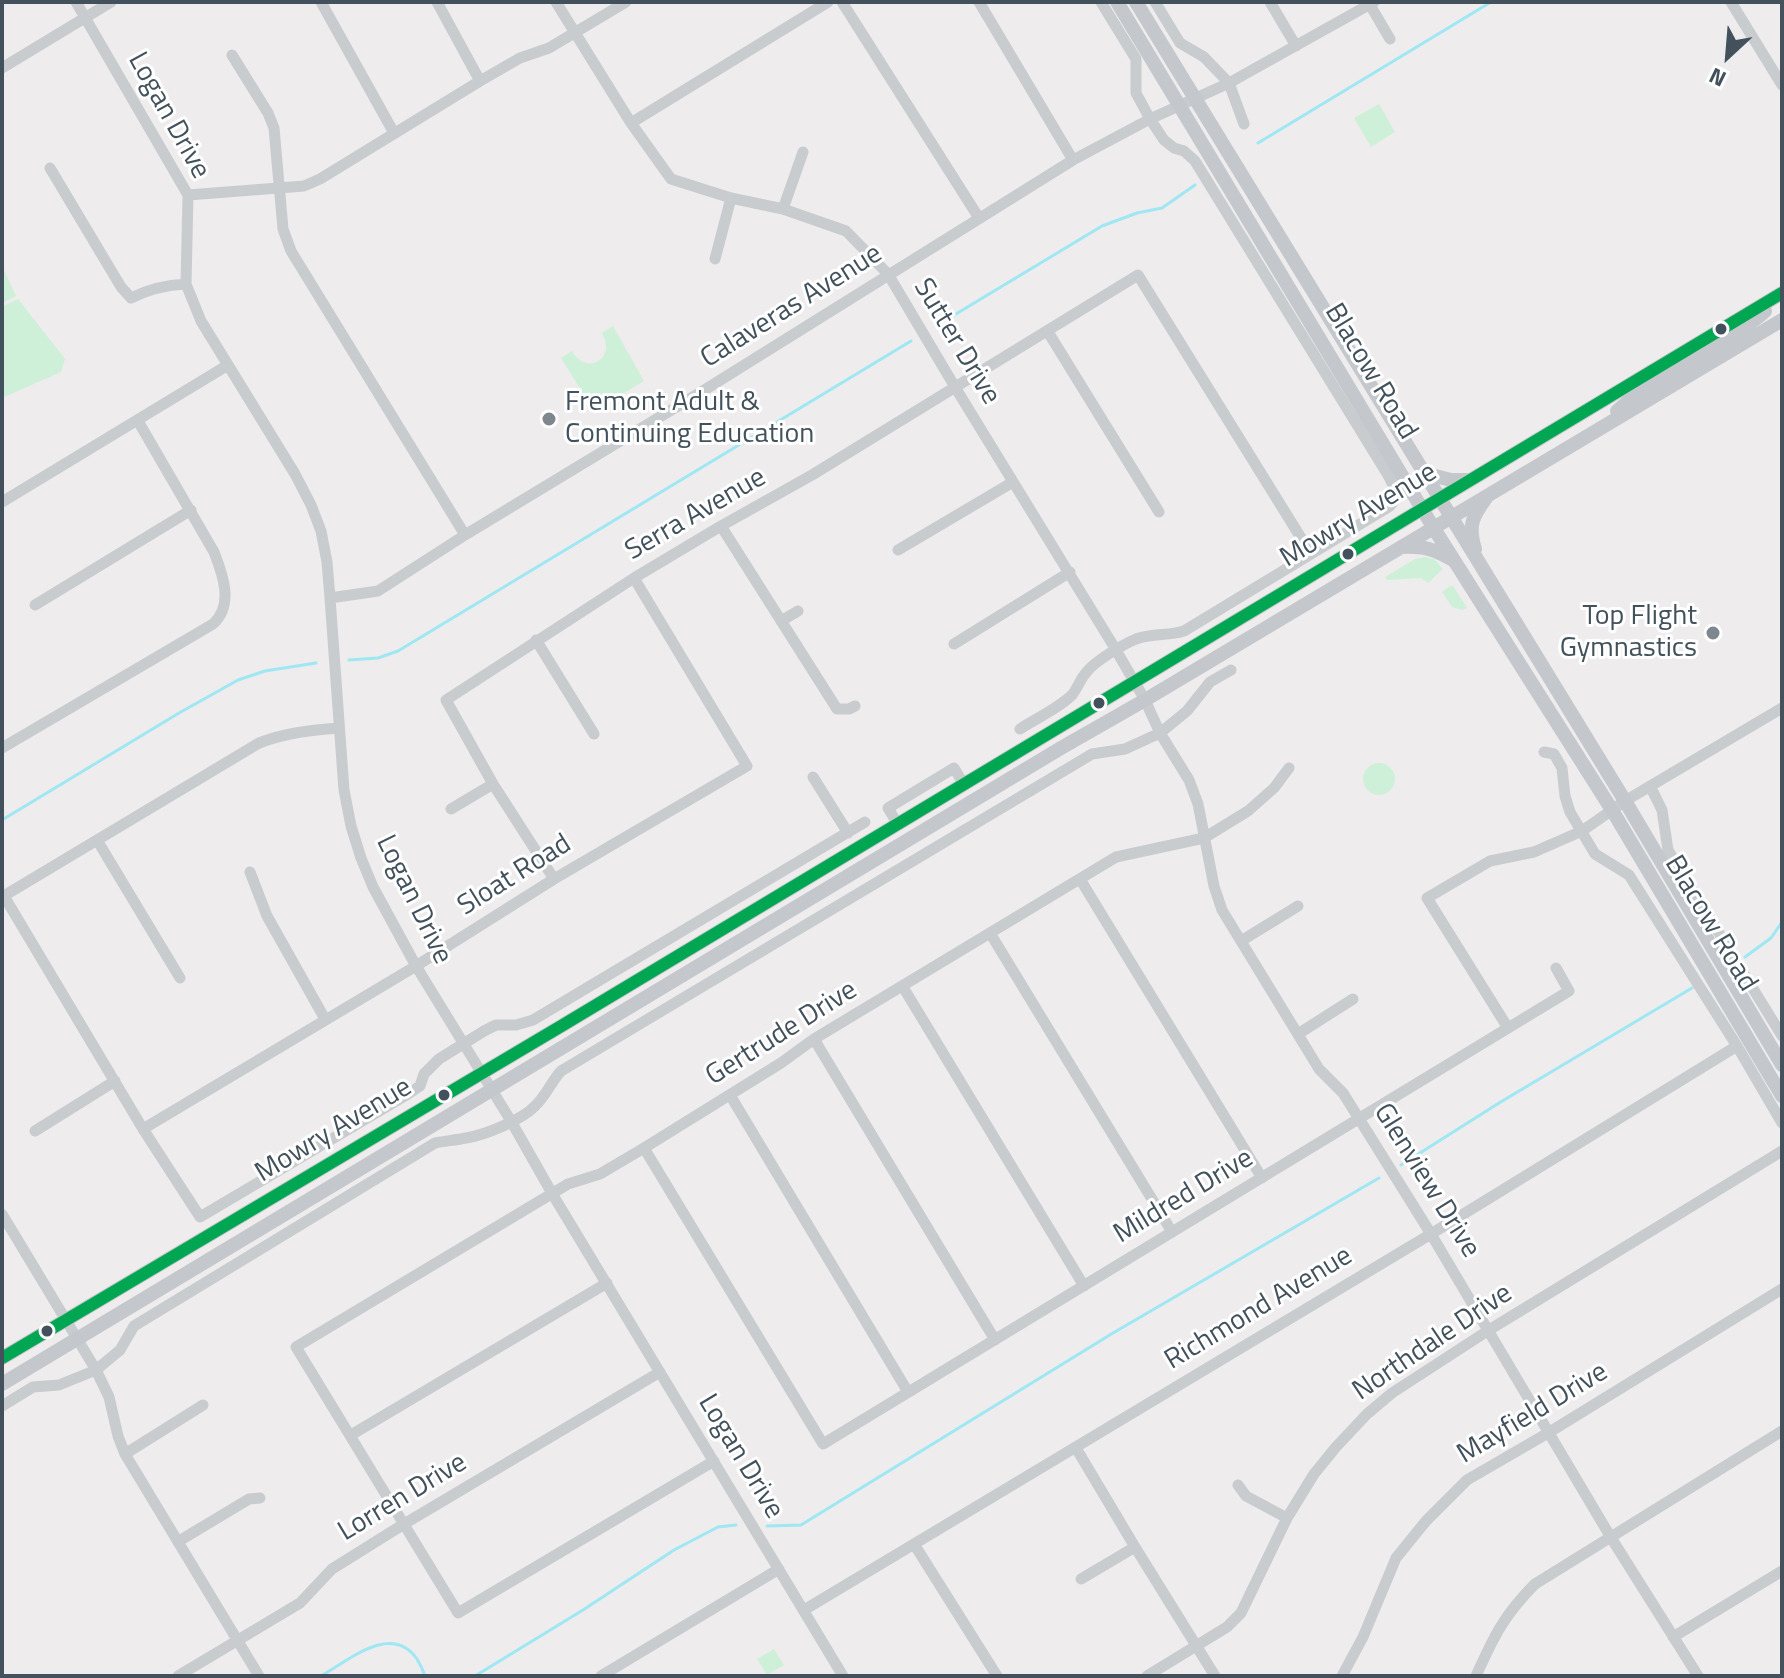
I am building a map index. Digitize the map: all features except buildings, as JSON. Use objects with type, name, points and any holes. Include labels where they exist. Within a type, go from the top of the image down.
[{"type":"main road","name":"Blacow Road","points":[[1117,2],[1433,527],[1612,810],[1782,1096]]},
{"type":"main road","name":"Blacow Road","points":[[1136,2],[1625,801],[1782,1065]]},
{"type":"main road","points":[[1689,376],[1687,372],[1701,353],[1750,324],[1782,293]]},
{"type":"main road","name":"Mowry Avenue","points":[[2,1358],[1782,293]]},
{"type":"main road","name":"Mowry Avenue","points":[[2,1384],[1061,748],[1782,320]]},
{"type":"main road","points":[[1589,435],[1631,399],[1683,367],[1688,350]]},
{"type":"main road","points":[[1423,473],[1451,480],[1470,480]]},
{"type":"main road","points":[[1484,572],[1471,528],[1477,511],[1490,494]]},
{"type":"main road","points":[[1401,547],[1420,546],[1454,560]]},
{"type":"street","name":"Logan Drive","points":[[76,2],[188,195],[186,284],[201,321],[295,474],[321,531],[330,598],[344,790],[351,826],[373,887],[416,966],[843,1676]]},
{"type":"street","points":[[2,68],[111,2]]},
{"type":"street","points":[[321,2],[394,133]]},
{"type":"street","points":[[437,2],[480,81]]},
{"type":"street","name":"Sutter Drive","points":[[556,2],[631,123],[671,179],[731,198],[783,209],[846,231],[888,274],[1145,700]]},
{"type":"street","points":[[188,195],[304,186],[520,58],[549,48],[626,2]]},
{"type":"street","points":[[631,123],[828,2]]},
{"type":"street","points":[[842,2],[979,218]]},
{"type":"street","points":[[979,2],[1073,160]]},
{"type":"street","name":"Blacow Road","points":[[1101,2],[1136,59],[1136,93],[1150,119],[1164,140],[1195,161],[1388,475],[1396,491],[1396,499]]},
{"type":"street","points":[[1155,2],[1180,43],[1204,57],[1229,83],[1244,124]]},
{"type":"street","points":[[1270,2],[1296,46]]},
{"type":"street","points":[[1731,2],[1782,85]]},
{"type":"street","points":[[1372,3],[1390,39]]},
{"type":"street","name":"Calaveras Avenue","points":[[330,598],[378,591],[1073,160],[1150,119],[1229,83],[1372,3]]},
{"type":"street","points":[[232,55],[274,128],[283,229],[291,251],[465,535]]},
{"type":"street","points":[[783,209],[803,152]]},
{"type":"street","points":[[50,168],[121,287],[131,298],[147,290],[186,284]]},
{"type":"street","points":[[715,259],[731,198]]},
{"type":"street","name":"Serra Avenue","points":[[493,784],[446,700],[634,578],[812,475],[1138,275],[1311,554]]},
{"type":"street","points":[[1048,332],[1159,512]]},
{"type":"street","points":[[2,502],[228,365]]},
{"type":"street","points":[[2,748],[213,624],[221,616],[225,604],[223,575],[214,552],[138,421]]},
{"type":"street","points":[[898,550],[1013,482]]},
{"type":"street","name":"Mowry Avenue","points":[[1020,729],[1070,697],[1092,666],[1136,640],[1184,631],[1390,506],[1396,499]]},
{"type":"street","points":[[35,605],[191,510]]},
{"type":"street","points":[[721,526],[837,709],[855,706]]},
{"type":"street","points":[[954,644],[1070,572]]},
{"type":"street","name":"Sloat Road","points":[[143,1129],[416,966],[554,879],[747,766],[634,578]]},
{"type":"street","points":[[781,621],[798,611]]},
{"type":"street","points":[[536,640],[594,734]]},
{"type":"street","points":[[2,1406],[33,1387],[59,1385],[96,1370],[120,1350],[134,1326],[435,1143],[488,1132],[526,1114],[537,1105],[561,1071],[1092,754],[1134,746],[1160,733],[1187,711],[1210,682],[1231,670]]},
{"type":"street","name":"Glenview Drive","points":[[1145,700],[1160,733],[1189,780],[1198,804],[1214,886],[1222,910],[1319,1069],[1343,1093],[1360,1119],[1610,1536],[1698,1676]]},
{"type":"street","points":[[1508,1028],[1427,898],[1490,861],[1534,852],[1582,831],[1625,801],[1782,708]]},
{"type":"street","points":[[143,1129],[3,896],[259,743],[297,732],[339,728]]},
{"type":"street","name":"Blacow Road","points":[[1544,752],[1554,754],[1562,768],[1570,812],[1595,854],[1629,875],[1782,1123]]},
{"type":"street","name":"Gertrude Drive","points":[[351,1435],[296,1347],[568,1184],[600,1174],[644,1148],[814,1039],[1116,857],[1204,838],[1248,811],[1274,788],[1289,768]]},
{"type":"street","points":[[813,777],[848,833]]},
{"type":"street","points":[[451,809],[493,784],[554,879]]},
{"type":"street","name":"Blacow Road","points":[[1650,786],[1662,810],[1668,850],[1782,1036]]},
{"type":"street","name":"Mowry Avenue","points":[[143,1129],[200,1217],[408,1094],[420,1086],[424,1074],[439,1059],[464,1043],[496,1025],[516,1025],[533,1020],[865,822]]},
{"type":"street","points":[[97,840],[180,978]]},
{"type":"street","points":[[250,872],[267,916],[325,1019]]},
{"type":"street","points":[[1080,879],[1262,1178]]},
{"type":"street","points":[[1241,941],[1298,906]]},
{"type":"street","points":[[990,933],[1172,1232]]},
{"type":"street","name":"Mildred Drive","points":[[644,1148],[823,1444],[1569,991],[1556,968]]},
{"type":"street","points":[[903,987],[1084,1286]]},
{"type":"street","points":[[1298,1034],[1353,999]]},
{"type":"street","points":[[814,1039],[995,1340]]},
{"type":"street","name":"Richmond Avenue","points":[[804,1610],[1431,1234],[1737,1046]]},
{"type":"street","points":[[35,1131],[115,1081]]},
{"type":"street","points":[[730,1095],[908,1392]]},
{"type":"street","name":"Northdale Drive","points":[[1147,1676],[1198,1647],[1241,1613],[1287,1518],[1314,1474],[1367,1414],[1392,1393],[1782,1151]]},
{"type":"street","points":[[2,1214],[96,1370],[109,1397],[125,1454],[259,1676]]},
{"type":"street","points":[[607,1283],[351,1435],[404,1524],[458,1613],[714,1461]]},
{"type":"street","name":"Mayfield Drive","points":[[1342,1676],[1363,1637],[1396,1558],[1426,1521],[1467,1480],[1782,1289]]},
{"type":"street","name":"Lorren Drive","points":[[178,1676],[300,1603],[332,1569],[660,1372]]},
{"type":"street","points":[[125,1454],[203,1405]]},
{"type":"street","points":[[1476,1676],[1492,1639],[1515,1603],[1535,1584],[1782,1431]]},
{"type":"street","points":[[1076,1448],[1215,1676]]},
{"type":"street","points":[[1238,1485],[1246,1496],[1287,1518]]},
{"type":"street","points":[[179,1541],[249,1499],[260,1498]]},
{"type":"street","points":[[914,1544],[997,1676]]},
{"type":"street","points":[[1081,1579],[1135,1547]]},
{"type":"street","points":[[601,1676],[779,1569]]},
{"type":"street","points":[[1673,1637],[1782,1571]]},
{"type":"green space","points":[[1379,104],[1395,132],[1371,147],[1354,118]]},
{"type":"green space","points":[[2,266],[16,296],[2,303]]},
{"type":"green space","points":[[18,299],[65,359],[61,372],[2,398],[2,307]]},
{"type":"green space","points":[[613,326],[644,381],[594,411],[561,358],[572,351],[585,363],[598,361],[606,350],[602,333]]},
{"type":"green space","points":[[1415,559],[1434,559],[1443,569],[1428,583],[1421,578],[1387,580],[1385,577]]},
{"type":"green space","points":[[1450,586],[1467,608],[1452,607],[1442,592]]},
{"type":"green space","points":[[1379,763],[1390,768],[1395,779],[1390,790],[1379,795],[1368,790],[1363,779],[1368,768]]},
{"type":"green space","points":[[774,1649],[784,1665],[767,1675],[757,1659]]},
{"type":"waterway","points":[[1258,143],[1491,2]]},
{"type":"waterway","points":[[936,326],[1102,226],[1162,208],[1195,185]]},
{"type":"waterway","points":[[349,660],[378,658],[398,651],[911,341]]},
{"type":"waterway","points":[[2,820],[238,680],[265,671],[316,663]]},
{"type":"waterway","points":[[1745,957],[1771,938],[1782,922]]},
{"type":"waterway","points":[[1401,1165],[1692,988]]},
{"type":"waterway","points":[[767,1526],[801,1525],[1113,1333],[1379,1178]]},
{"type":"waterway","points":[[475,1676],[674,1550],[718,1527],[736,1525]]},
{"type":"waterway","points":[[321,1676],[356,1654],[382,1644],[407,1648],[417,1659],[425,1676]]},
{"type":"transit line","points":[[2,1358],[1782,293]]},
{"type":"place","name":"Fremont Adult & Continuing Education","points":[[549,419]]},
{"type":"place","name":"Top Flight Gymnastics","points":[[1713,633]]}]
